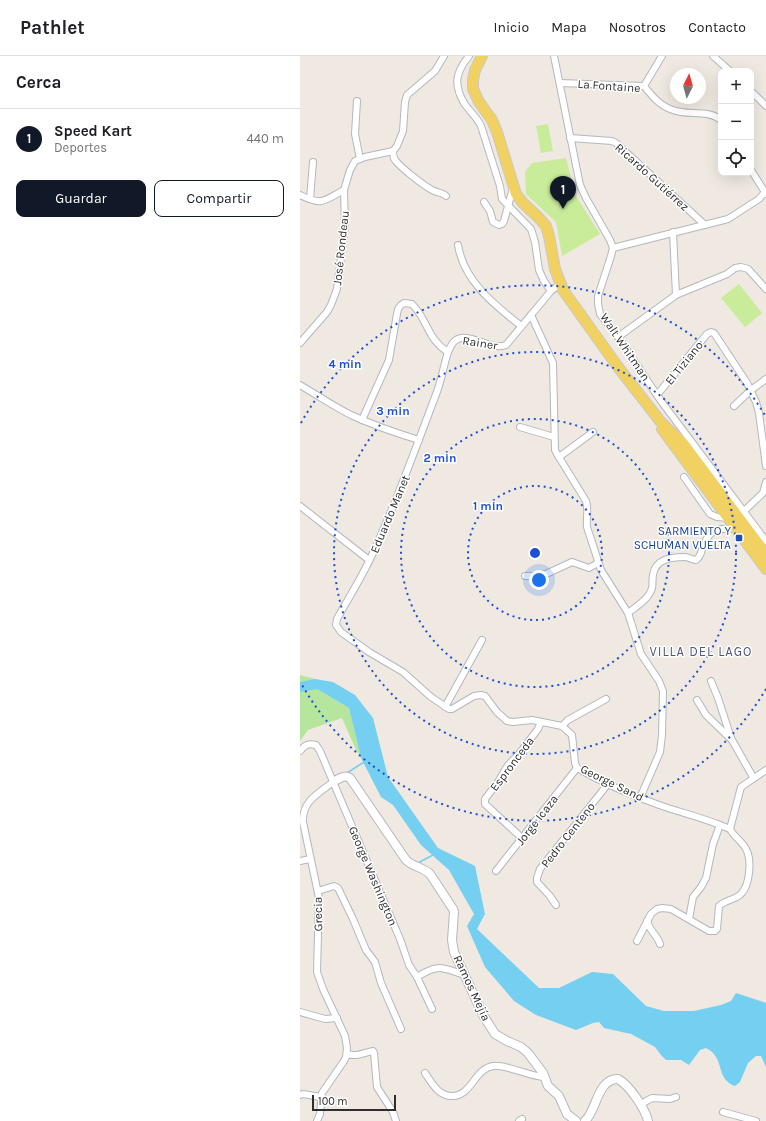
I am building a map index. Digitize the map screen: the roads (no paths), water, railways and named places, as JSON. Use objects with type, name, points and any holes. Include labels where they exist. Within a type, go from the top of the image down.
[{"type":"main road","points":[[482,56],[475,70],[473,89],[492,120],[519,199],[546,226],[555,269],[560,284],[577,311],[618,367],[660,421],[683,443],[766,554]]},
{"type":"main road","points":[[618,367],[687,463],[697,472],[728,514],[732,516],[737,515]]},
{"type":"main road","points":[[737,515],[734,522],[736,528],[766,569]]},
{"type":"street","points":[[300,195],[320,202],[344,190],[352,166],[356,161],[392,151],[397,146],[403,131],[405,102],[407,95],[435,71],[444,56]]},
{"type":"street","points":[[469,56],[457,74],[458,88],[464,102],[481,126],[500,186],[502,199],[531,229],[535,242],[539,270],[550,290]]},
{"type":"street","points":[[554,56],[582,191],[610,240],[612,248],[728,219],[766,193],[754,175]]},
{"type":"street","points":[[644,86],[662,56]]},
{"type":"street","points":[[713,56],[727,68]]},
{"type":"street","name":"La Fontaine","points":[[560,83],[644,86],[655,99],[670,110],[712,115],[718,118]]},
{"type":"street","points":[[754,94],[766,106]]},
{"type":"street","points":[[357,101],[355,134],[360,159]]},
{"type":"street","name":"Ricardo Gutiérrez","points":[[570,138],[612,141],[616,143],[705,225]]},
{"type":"street","points":[[392,151],[394,157],[401,166],[428,188],[446,196]]},
{"type":"street","points":[[492,164],[504,156]]},
{"type":"street","points":[[310,199],[313,162]]},
{"type":"street","points":[[484,202],[490,211],[493,222],[495,224],[502,224],[514,188]]},
{"type":"street","name":"José Rondeau","points":[[300,343],[331,305],[337,289],[345,225],[344,190]]},
{"type":"street","points":[[673,232],[676,295]]},
{"type":"street","points":[[458,245],[463,263],[475,284],[489,300],[521,326]]},
{"type":"street","name":"Walt Whitman","points":[[612,248],[611,256],[601,286],[598,304],[600,314],[618,337],[737,515],[766,541]]},
{"type":"street","points":[[618,337],[676,295],[727,274],[735,268],[741,267],[748,269],[766,289]]},
{"type":"street","name":"Rainer","points":[[362,420],[389,360],[398,308],[404,303],[412,304],[415,307],[435,341],[448,352],[455,340],[462,338],[493,346],[503,346],[506,345],[550,290],[560,284]]},
{"type":"street","points":[[531,315],[553,363],[555,450],[586,501],[588,508],[586,522],[587,527],[601,570],[628,613],[641,654],[661,684],[663,695],[660,752],[640,798]]},
{"type":"street","name":"El Tiziano","points":[[657,395],[707,334],[711,332],[718,337],[751,390]]},
{"type":"street","name":"Eduardo Manet","points":[[445,707],[431,697],[403,672],[369,652],[341,632],[336,625],[337,619],[370,560],[409,470],[440,382],[448,352]]},
{"type":"street","points":[[734,406],[751,390],[766,379]]},
{"type":"street","points":[[300,385],[331,404],[362,420],[389,431],[419,440]]},
{"type":"street","points":[[751,390],[759,413],[766,466]]},
{"type":"street","name":"El Tiziano","points":[[651,409],[661,401]]},
{"type":"street","points":[[520,427],[554,437]]},
{"type":"street","points":[[559,457],[593,432]]},
{"type":"street","points":[[684,477],[710,514],[716,517],[737,515],[764,493],[766,482]]},
{"type":"street","points":[[300,506],[370,560]]},
{"type":"street","points":[[628,613],[642,603],[651,590],[654,571],[658,563],[664,560],[683,557],[696,560],[700,557],[706,542],[713,531],[717,529],[736,528]]},
{"type":"street","points":[[525,576],[546,574],[572,562],[589,568],[598,563]]},
{"type":"street","points":[[482,640],[445,707],[449,710],[474,696],[481,694],[485,696],[506,721],[513,722],[532,720],[562,726],[568,720],[606,699]]},
{"type":"street","points":[[711,681],[732,740],[753,778]]},
{"type":"street","points":[[697,700],[706,715],[732,740]]},
{"type":"street","name":"Espronceda","points":[[522,838],[485,804],[485,799],[498,782],[508,765],[519,754],[542,722]]},
{"type":"street","name":"George Sand","points":[[562,726],[572,735],[575,763],[577,768],[608,784],[660,806],[698,816],[730,829]]},
{"type":"street","name":"George Washington","points":[[300,750],[304,746],[312,744],[316,745],[320,751],[400,939],[409,965],[417,977],[432,1009]]},
{"type":"street","name":"Jorge Icaza","points":[[496,871],[577,768]]},
{"type":"street","points":[[637,941],[654,911],[662,908],[671,909],[709,931],[715,931],[718,926],[718,906],[739,896],[747,884],[749,875],[748,852],[730,829],[739,790],[743,785],[766,770]]},
{"type":"street","name":"Ramos Mejía","points":[[333,782],[342,777],[350,778],[406,860],[430,874],[454,912],[454,952],[492,1031],[507,1041],[524,1049],[544,1077],[548,1086],[559,1096],[567,1114],[576,1121]]},
{"type":"street","name":"Grecia","points":[[333,782],[308,802],[304,810],[303,822],[318,891],[318,972],[323,989],[347,1042],[347,1054]]},
{"type":"street","name":"Pedro Centeno","points":[[556,905],[537,882],[540,869],[608,784]]},
{"type":"street","points":[[689,919],[691,901],[704,884],[713,844],[720,825]]},
{"type":"street","points":[[300,861],[310,859]]},
{"type":"street","points":[[318,891],[334,886],[338,888],[366,950],[375,962],[380,983],[401,1029]]},
{"type":"street","points":[[647,921],[650,930],[658,938],[660,944]]},
{"type":"street","points":[[417,977],[429,970],[440,968],[446,968],[464,975]]},
{"type":"street","points":[[300,1012],[325,1019],[337,1018]]},
{"type":"street","points":[[317,1121],[320,1114],[321,1097],[324,1089],[344,1061],[347,1054],[356,1056],[372,1051],[375,1055],[376,1086],[393,1112],[396,1121]]},
{"type":"street","points":[[425,1072],[435,1088],[446,1096],[460,1095],[466,1091],[477,1076],[486,1068],[493,1066],[501,1066],[535,1076],[544,1077]]},
{"type":"street","points":[[586,1120],[607,1082],[615,1079],[621,1080],[641,1104],[648,1121]]},
{"type":"street","points":[[300,1095],[303,1094],[321,1097]]},
{"type":"street","points":[[641,1104],[652,1098],[673,1099],[676,1097]]},
{"type":"street","points":[[723,1112],[756,1121]]},
{"type":"water","points":[[315,679],[333,682],[355,695],[373,718],[388,777],[438,848],[475,866],[485,914],[477,929],[539,988],[559,988],[592,972],[613,974],[646,1006],[664,1011],[694,1011],[721,1005],[731,1001],[736,993],[766,1003],[766,1067],[761,1056],[756,1056],[748,1063],[740,1082],[735,1086],[727,1081],[715,1056],[706,1048],[700,1050],[689,1065],[681,1060],[666,1060],[655,1047],[631,1034],[604,1028],[599,1022],[576,1030],[536,1015],[514,1001],[485,967],[467,926],[474,914],[449,870],[421,845],[393,805],[381,797],[361,758],[349,708],[317,689],[300,692],[300,682]]},
{"type":"waterway","points":[[347,773],[364,762]]},
{"type":"waterway","points":[[416,864],[433,855]]},
{"type":"place","name":"Speed Kart","points":[[563,209]]},
{"type":"place","name":"SARMIENTO Y SCHUMAN VUELTA","points":[[739,538]]},
{"type":"district","name":"VILLA DEL LAGO","points":[[701,651]]}]
